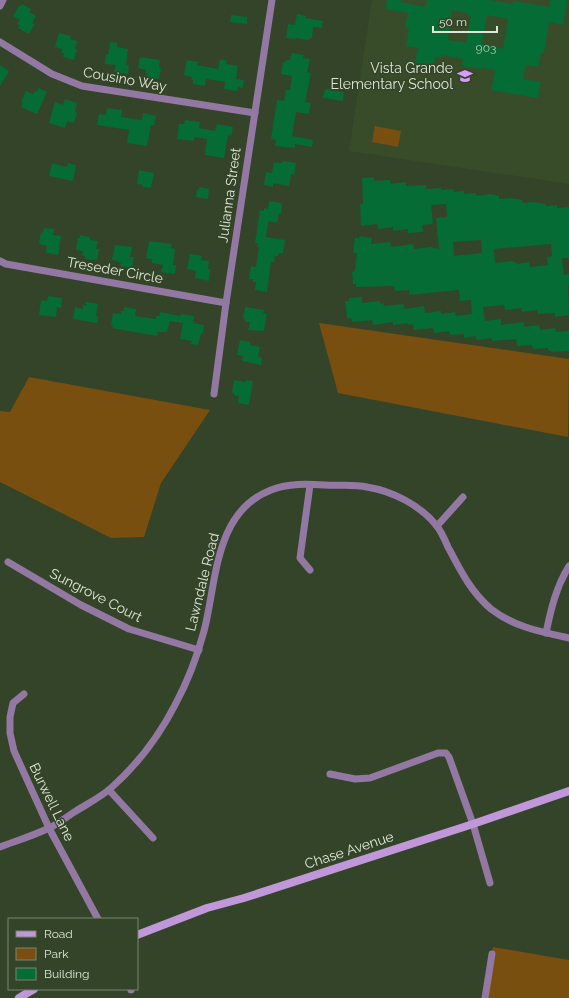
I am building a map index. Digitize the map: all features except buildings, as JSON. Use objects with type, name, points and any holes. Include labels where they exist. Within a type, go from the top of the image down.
[{"type":"main road","name":"Chase Avenue","points":[[138,935],[207,908],[244,898],[473,824],[569,791]]},
{"type":"main road","points":[[19,998],[32,990]]},
{"type":"street","points":[[0,6],[3,0]]},
{"type":"street","name":"Julianna Street","points":[[214,394],[226,303],[272,0]]},
{"type":"street","name":"Cousino Way","points":[[0,42],[52,74],[82,86],[254,114]]},
{"type":"street","name":"Treseder Circle","points":[[0,261],[6,264],[226,303]]},
{"type":"street","points":[[310,484],[300,558],[310,570]]},
{"type":"street","name":"Lawndale Road","points":[[0,847],[49,828],[109,790],[141,757],[165,722],[187,680],[199,650],[205,629],[222,546],[227,532],[234,519],[247,504],[270,490],[288,485],[310,484],[366,486],[390,493],[412,504],[437,526],[465,578],[483,602],[502,617],[513,623],[525,628],[569,638]]},
{"type":"street","points":[[437,526],[463,497]]},
{"type":"street","name":"Sungrove Court","points":[[8,562],[81,605],[129,629],[199,650]]},
{"type":"street","points":[[546,633],[552,602],[561,580],[569,566]]},
{"type":"street","name":"Burwell Lane","points":[[24,694],[13,703],[11,710],[9,723],[11,742],[49,828],[97,918]]},
{"type":"street","points":[[330,774],[355,778],[370,778],[438,753],[446,753],[449,757],[473,824],[490,883]]},
{"type":"street","points":[[109,790],[153,838]]},
{"type":"street","points":[[485,998],[492,954]]},
{"type":"shaded area","name":"Vista Grande Elementary School","points":[[372,0],[569,0],[569,184],[349,151]]},
{"type":"green space","points":[[375,126],[401,131],[398,147],[372,142]]},
{"type":"green space","points":[[319,323],[569,359],[568,437],[338,393]]},
{"type":"green space","points":[[29,377],[210,410],[161,483],[144,537],[111,538],[0,482],[0,411],[10,412]]},
{"type":"green space","points":[[493,947],[569,960],[569,998],[485,998]]},
{"type":"place","name":"Vista Grande Elementary School","points":[[465,76]]}]
